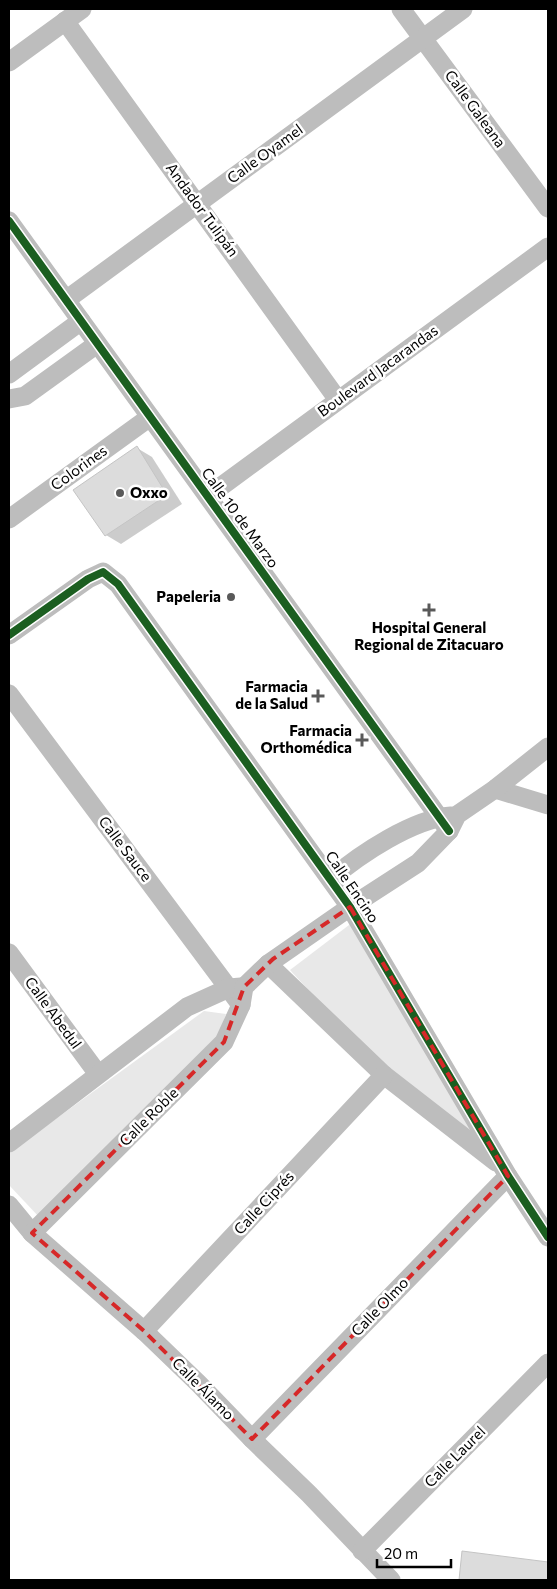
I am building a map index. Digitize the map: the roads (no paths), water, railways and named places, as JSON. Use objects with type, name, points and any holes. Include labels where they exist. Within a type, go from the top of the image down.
[{"type":"street","points":[[9,62],[82,9]]},
{"type":"street","name":"Calle Galeana","points":[[401,9],[548,208]]},
{"type":"street","name":"Calle Oyamel","points":[[66,300],[463,9]]},
{"type":"street","name":"Andador Tulipán","points":[[65,20],[338,400]]},
{"type":"street","name":"Calle 10 de Marzo","points":[[9,220],[150,417],[448,821]]},
{"type":"street","name":"Boulevard Jacarandas","points":[[208,496],[548,247]]},
{"type":"street","points":[[9,374],[81,321]]},
{"type":"street","points":[[9,400],[25,396],[97,344]]},
{"type":"street","name":"Colorines","points":[[9,519],[150,417]]},
{"type":"street","name":"Calle Encino","points":[[9,635],[88,579],[103,572],[118,584],[350,907],[507,1172],[548,1237]]},
{"type":"street","name":"Calle Sauce","points":[[9,694],[238,993]]},
{"type":"street","points":[[331,879],[346,866],[398,833],[448,821],[495,789],[548,747]]},
{"type":"street","points":[[495,789],[548,805]]},
{"type":"street","name":"Calle Roble","points":[[9,1143],[188,1006],[238,993],[268,964],[418,863],[448,821]]},
{"type":"street","name":"Calle Abedul","points":[[9,952],[98,1074]]},
{"type":"street","name":"Calle Encino","points":[[268,964],[384,1075],[507,1172]]},
{"type":"street","name":"Calle Roble","points":[[32,1233],[224,1042],[238,993]]},
{"type":"street","name":"Calle Ciprés","points":[[144,1331],[384,1075]]},
{"type":"street","name":"Calle Olmo","points":[[252,1439],[507,1172]]},
{"type":"street","name":"Calle Álamo","points":[[9,1205],[32,1233],[144,1331],[199,1384],[309,1494],[391,1580]]},
{"type":"street","name":"Calle Laurel","points":[[362,1551],[548,1363]]},
{"type":"place","name":"Oxxo","points":[[120,493]]},
{"type":"place","name":"Papeleria","points":[[231,597]]},
{"type":"place","name":"Hospital General Regional de Zitacuaro","points":[[429,610]]},
{"type":"place","name":"Farmacia de la Salud","points":[[318,696]]},
{"type":"place","name":"Farmacia Orthomédica","points":[[362,740]]}]
